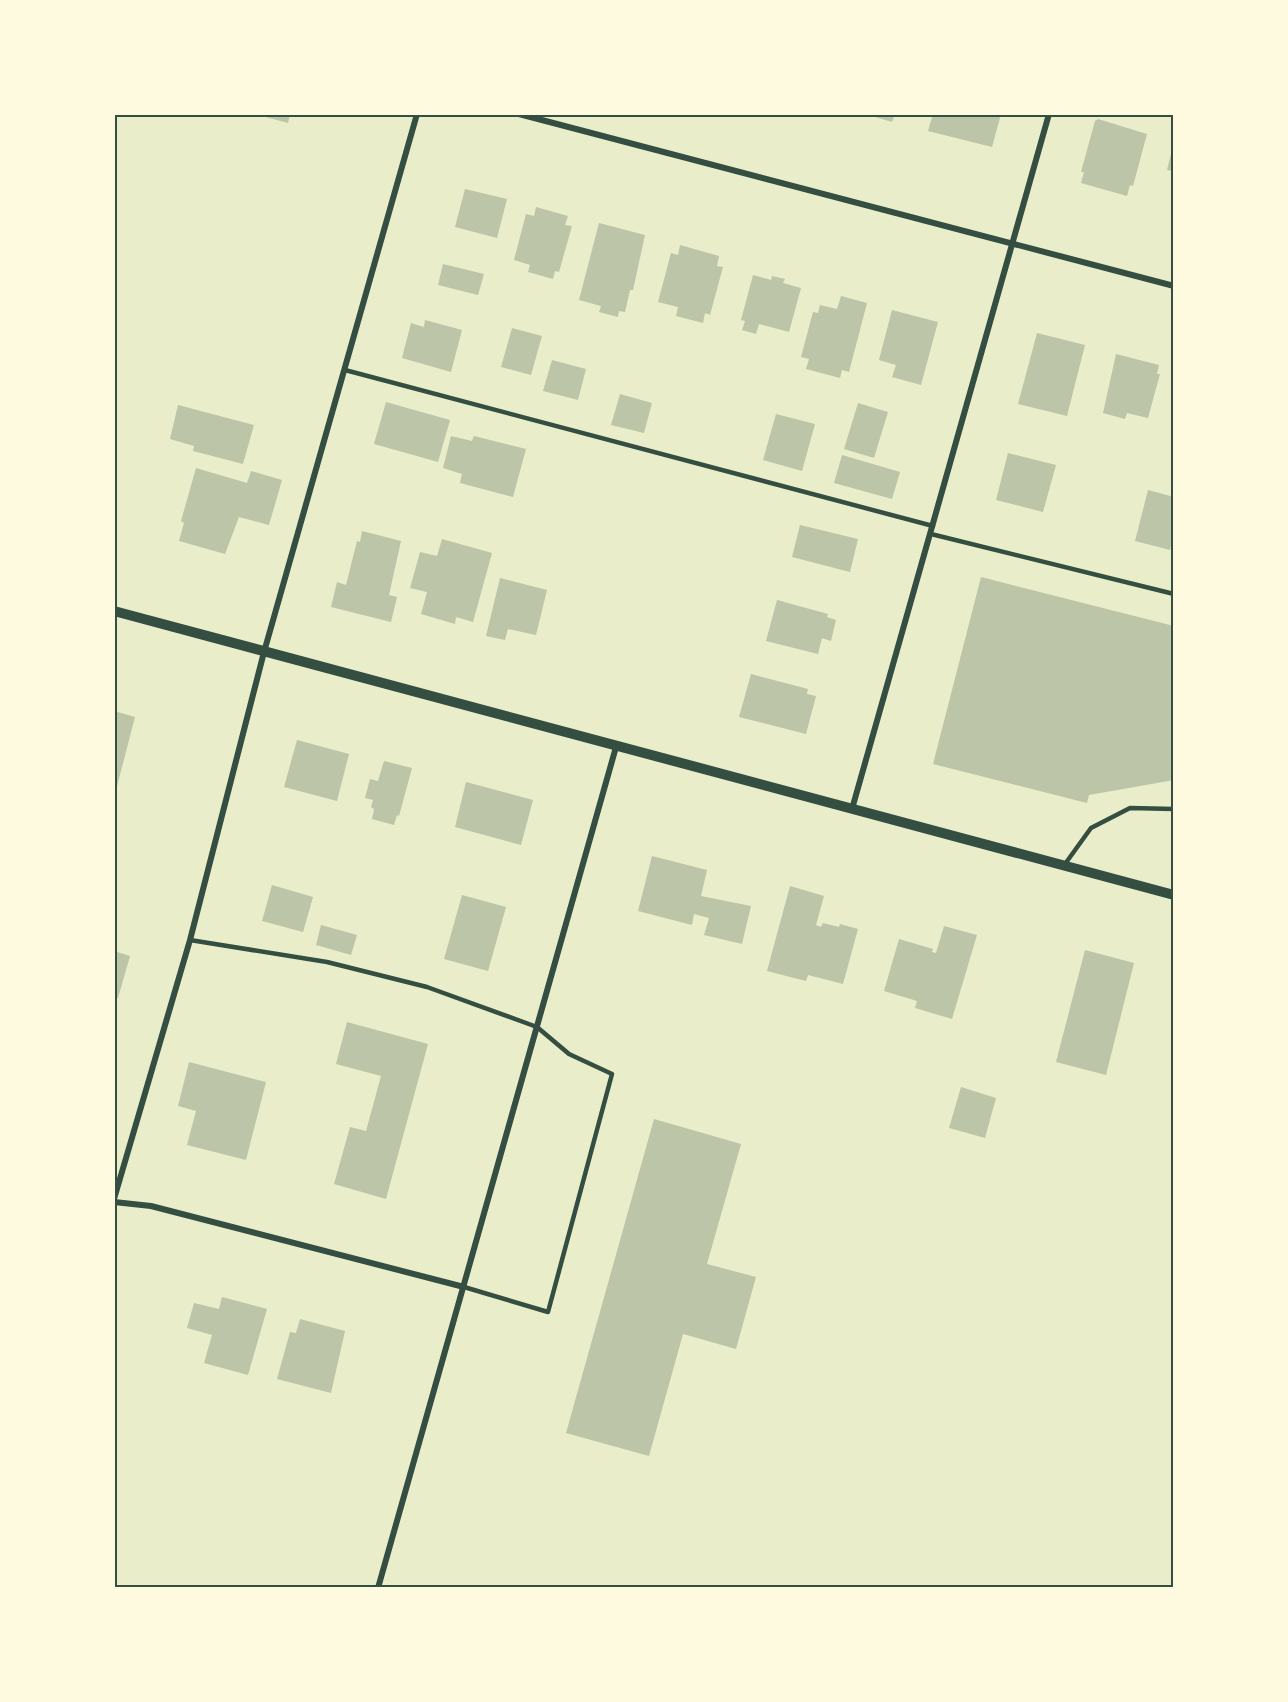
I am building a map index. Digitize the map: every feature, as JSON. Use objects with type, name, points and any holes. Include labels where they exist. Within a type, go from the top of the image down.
[{"type":"street","points":[[417,114],[264,652],[190,940],[114,1201],[151,1206],[464,1287]]},
{"type":"street","points":[[519,114],[1174,286]]},
{"type":"street","points":[[852,810],[1049,114]]},
{"type":"street","points":[[114,611],[1174,895]]},
{"type":"street","points":[[378,1588],[616,747]]},
{"type":"lane","points":[[345,370],[933,526]]},
{"type":"lane","points":[[931,534],[1174,594]]},
{"type":"lane","points":[[1064,866],[1091,828],[1130,808],[1174,809]]},
{"type":"lane","points":[[190,940],[327,962],[427,987],[537,1027],[569,1054],[612,1074],[548,1312],[464,1287]]},
{"type":"building","points":[[254,114],[290,114],[288,123]]},
{"type":"building","points":[[865,114],[895,114],[892,122]]},
{"type":"building","points":[[933,114],[1001,114],[992,147],[928,131]]},
{"type":"building","points":[[1098,119],[1147,134],[1133,186],[1130,185],[1127,196],[1081,183],[1084,172],[1081,172],[1095,121]]},
{"type":"building","points":[[1174,147],[1174,171],[1167,170]]},
{"type":"building","points":[[465,189],[507,199],[497,238],[455,227]]},
{"type":"building","points":[[536,207],[568,216],[565,225],[572,226],[559,272],[555,271],[553,279],[528,272],[530,265],[514,260],[526,214],[534,216]]},
{"type":"building","points":[[599,223],[645,235],[633,290],[630,290],[625,312],[619,311],[618,317],[599,312],[601,306],[579,300]]},
{"type":"building","points":[[680,245],[719,256],[717,266],[723,267],[710,315],[705,313],[703,323],[676,316],[678,307],[658,302],[671,253],[678,255]]},
{"type":"building","points":[[443,264],[484,274],[478,295],[438,285]]},
{"type":"building","points":[[753,275],[771,280],[772,276],[785,279],[783,283],[801,288],[789,332],[759,324],[756,334],[742,330],[745,321],[741,320]]},
{"type":"building","points":[[841,296],[867,303],[849,372],[842,370],[840,378],[806,369],[809,359],[801,357],[813,312],[818,313],[820,305],[837,309]]},
{"type":"building","points":[[892,310],[938,322],[921,385],[892,377],[896,365],[879,360]]},
{"type":"building","points":[[425,320],[462,330],[451,372],[402,358],[411,323],[424,327]]},
{"type":"building","points":[[512,328],[542,336],[531,375],[501,367]]},
{"type":"building","points":[[1037,333],[1085,345],[1067,416],[1018,404]]},
{"type":"building","points":[[1116,354],[1159,365],[1157,374],[1160,374],[1148,418],[1127,413],[1125,419],[1103,413]]},
{"type":"building","points":[[552,360],[586,369],[578,400],[543,391]]},
{"type":"building","points":[[620,394],[652,403],[644,433],[611,425]]},
{"type":"building","points":[[386,402],[450,420],[438,462],[374,444]]},
{"type":"building","points":[[858,403],[888,412],[874,458],[844,449]]},
{"type":"building","points":[[178,405],[254,425],[243,464],[193,451],[194,446],[170,439]]},
{"type":"building","points":[[776,414],[815,424],[802,471],[763,460]]},
{"type":"building","points":[[451,436],[472,441],[474,436],[526,449],[513,497],[460,483],[462,474],[443,468]]},
{"type":"building","points":[[1008,453],[1056,465],[1043,512],[996,500]]},
{"type":"building","points":[[842,455],[900,472],[892,499],[834,483]]},
{"type":"building","points":[[196,468],[247,483],[251,471],[282,480],[269,525],[239,517],[225,554],[179,541],[184,523],[181,521]]},
{"type":"building","points":[[1148,490],[1174,497],[1174,534],[1170,550],[1135,541]]},
{"type":"building","points":[[800,525],[858,539],[850,572],[792,557]]},
{"type":"building","points":[[362,531],[401,541],[389,595],[397,597],[391,622],[331,607],[337,582],[346,585],[357,541],[360,542]]},
{"type":"building","points":[[442,539],[492,553],[473,622],[456,617],[455,624],[421,614],[427,592],[410,588],[420,552],[437,556]]},
{"type":"building","points":[[981,577],[1174,626],[1174,780],[1089,795],[1087,803],[933,764]]},
{"type":"building","points":[[500,578],[547,590],[536,635],[508,629],[505,640],[486,636]]},
{"type":"building","points":[[777,600],[828,614],[827,617],[836,620],[831,641],[822,638],[818,654],[766,641]]},
{"type":"building","points":[[751,674],[808,689],[807,694],[816,696],[806,734],[739,717]]},
{"type":"building","points":[[114,711],[135,717],[115,794],[114,794]]},
{"type":"building","points":[[297,740],[349,754],[337,801],[284,787]]},
{"type":"building","points":[[384,761],[412,768],[399,816],[397,815],[394,825],[372,819],[373,800],[365,798],[370,779],[378,781]]},
{"type":"building","points":[[466,782],[533,800],[521,845],[455,827]]},
{"type":"building","points":[[652,856],[707,870],[701,896],[751,906],[742,944],[704,935],[709,918],[694,914],[692,925],[638,911]]},
{"type":"building","points":[[272,885],[313,897],[303,932],[262,921]]},
{"type":"building","points":[[790,886],[824,896],[816,925],[821,927],[823,923],[839,927],[840,924],[858,929],[843,984],[808,975],[806,981],[767,971]]},
{"type":"building","points":[[462,895],[506,907],[488,971],[444,959]]},
{"type":"building","points":[[321,925],[357,935],[351,955],[316,945]]},
{"type":"building","points":[[944,926],[977,935],[952,1019],[915,1008],[917,1001],[884,991],[899,939],[933,949],[932,952],[936,953]]},
{"type":"building","points":[[1085,950],[1134,963],[1106,1075],[1056,1062]]},
{"type":"building","points":[[114,951],[130,956],[118,998],[114,997]]},
{"type":"building","points":[[347,1022],[428,1044],[386,1199],[334,1184],[350,1127],[366,1131],[381,1076],[336,1064]]},
{"type":"building","points":[[189,1062],[266,1082],[246,1160],[187,1145],[196,1111],[178,1106]]},
{"type":"building","points":[[961,1087],[996,1098],[985,1138],[949,1128]]},
{"type":"building","points":[[654,1119],[741,1144],[707,1264],[756,1277],[736,1349],[683,1334],[649,1456],[566,1433]]},
{"type":"building","points":[[222,1297],[267,1309],[248,1375],[204,1363],[212,1335],[187,1328],[194,1303],[219,1309]]},
{"type":"building","points":[[300,1319],[345,1331],[331,1393],[277,1379],[290,1332],[296,1333]]}]
